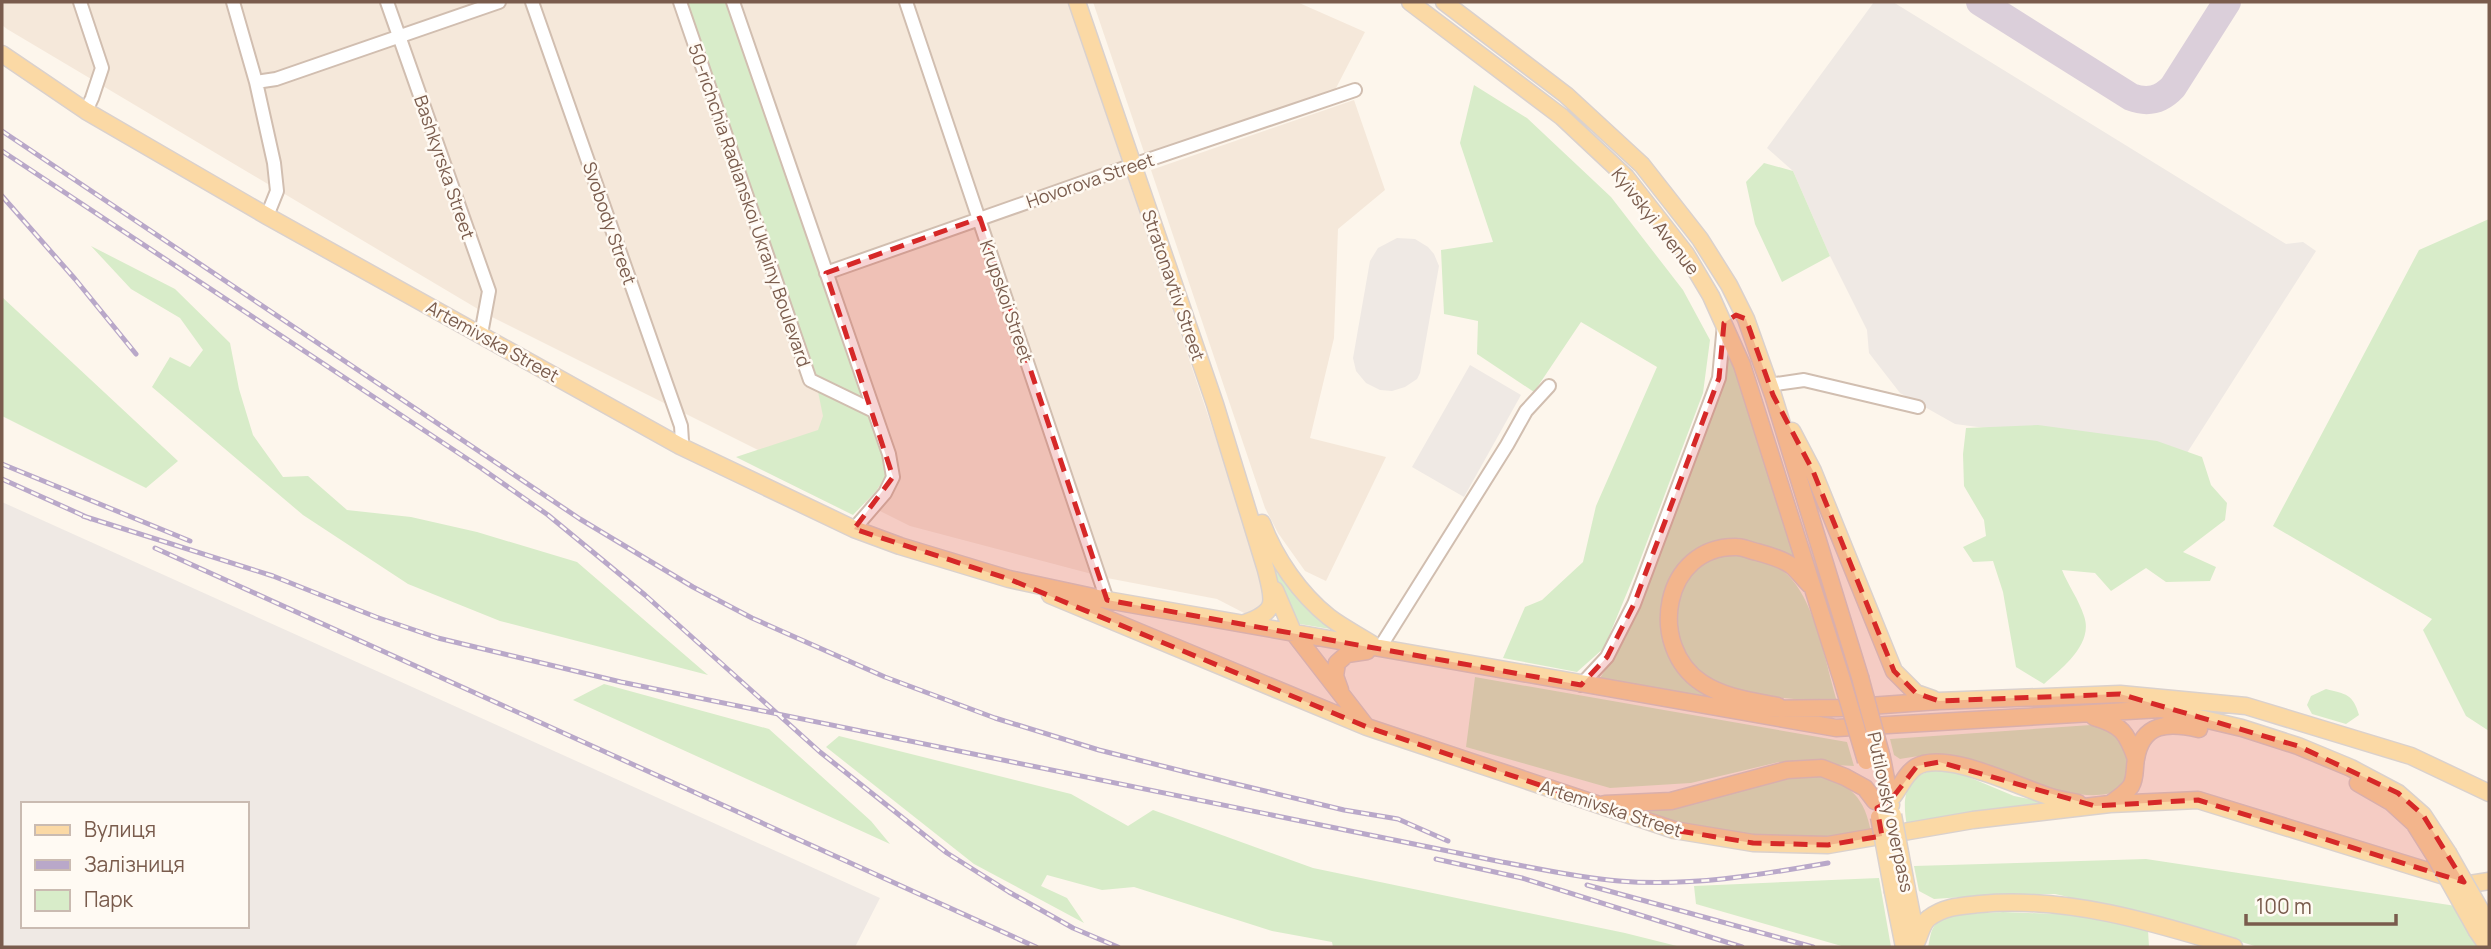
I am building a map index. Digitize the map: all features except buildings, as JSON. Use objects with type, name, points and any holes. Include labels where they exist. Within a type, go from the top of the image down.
[{"type":"main road","name":"Stratonavtiv Street","points":[[1077,2],[1215,404],[1266,570]]},
{"type":"main road","name":"Kyivskyi Avenue","points":[[1410,2],[1562,117],[1626,177],[1686,254],[1711,296],[1742,365],[1842,680]]},
{"type":"main road","name":"Kyivskyi Avenue","points":[[1444,2],[1566,95],[1642,165],[1700,239],[1729,285],[1746,319],[1771,390],[1860,677]]},
{"type":"main road","points":[[1484,59],[1492,37]]},
{"type":"main road","name":"Artemivska Street","points":[[2,54],[86,111],[267,216],[680,446],[854,529],[900,546],[1009,579],[1107,600],[1836,728],[2161,709],[2241,732]]},
{"type":"main road","points":[[1516,83],[1530,66]]},
{"type":"main road","points":[[1711,296],[1720,299],[1727,295],[1729,285]]},
{"type":"main road","points":[[1724,323],[1736,315],[1746,319]]},
{"type":"main road","points":[[1771,390],[1813,471],[1894,671],[1916,693],[1939,701]]},
{"type":"main road","points":[[1215,404],[1270,545],[1303,589],[1329,617],[1380,649]]},
{"type":"main road","points":[[1791,709],[1732,697],[1703,683],[1684,667],[1678,656],[1672,643],[1667,614],[1674,587],[1685,571],[1691,564],[1713,551],[1737,547],[1765,554],[1791,565],[1812,588]]},
{"type":"main road","points":[[1245,624],[1264,616],[1271,607],[1273,597],[1266,570]]},
{"type":"main road","points":[[1266,570],[1293,632],[1367,727]]},
{"type":"main road","name":"Artemivska Street","points":[[1009,579],[1367,727],[1674,830],[1753,843],[1828,845],[1973,820],[2103,805]]},
{"type":"main road","points":[[1340,692],[1335,676],[1337,663],[1347,653],[1380,649]]},
{"type":"main road","name":"Putilovsky overpass","points":[[1860,677],[1911,945]]},
{"type":"main road","name":"Putilovsky overpass","points":[[1842,680],[1874,760]]},
{"type":"main road","points":[[2120,694],[2161,709]]},
{"type":"main road","points":[[1718,709],[1841,708],[2120,694],[2246,706],[2411,756],[2489,793]]},
{"type":"main road","points":[[2089,715],[2114,723],[2128,737],[2136,759]]},
{"type":"main road","points":[[2103,805],[2129,789],[2136,775],[2136,759],[2141,744],[2150,731],[2162,725],[2241,732],[2298,746],[2351,768],[2398,793],[2423,815],[2442,856],[2485,928],[2488,947]]},
{"type":"main road","points":[[1595,804],[1671,801],[1787,770],[1822,768],[1865,788],[1884,808],[1900,784],[1917,766],[1939,762],[2052,798],[2103,805],[2198,800],[2470,884],[2489,881]]},
{"type":"main road","points":[[1911,945],[1926,919],[1949,907],[2049,904],[2103,912],[2234,947]]},
{"type":"street","points":[[80,2],[102,68],[86,111]]},
{"type":"street","points":[[233,2],[256,82],[274,163],[278,191],[267,216]]},
{"type":"street","name":"Bashkyrska Street","points":[[387,2],[489,291],[481,334]]},
{"type":"street","points":[[256,82],[276,79],[499,2]]},
{"type":"street","name":"Svobody Street","points":[[532,2],[681,426],[680,446]]},
{"type":"street","name":"50-richchia Radianskoi Ukrainy Boulevard","points":[[680,2],[810,380],[874,411]]},
{"type":"street","points":[[733,2],[889,454],[893,477],[885,493],[854,529]]},
{"type":"street","name":"Krupskoi Street","points":[[906,2],[1107,600]]},
{"type":"street","name":"Hovorova Street","points":[[826,273],[1355,90]]},
{"type":"street","points":[[1581,685],[1607,657],[1633,604],[1719,378],[1724,323]]},
{"type":"street","points":[[1771,390],[1804,380],[1918,407]]},
{"type":"street","points":[[1380,649],[1507,445],[1525,411],[1549,386]]},
{"type":"highlighted area","points":[[980,218],[1107,600],[1581,685],[1607,657],[1634,604],[1719,378],[1724,323],[1736,315],[1746,319],[1773,395],[1813,471],[1894,671],[1916,693],[1939,701],[2120,694],[2298,746],[2398,793],[2423,815],[2464,882],[2198,800],[2095,806],[1939,762],[1917,766],[1890,801],[1877,808],[1882,836],[1828,845],[1753,843],[1674,830],[1367,727],[1009,579],[854,529],[893,477],[826,273]]},
{"type":"shaded area","points":[[2,2],[1068,2],[1267,595],[1262,610],[1246,614],[1217,599],[1107,578],[910,526],[488,315],[7,29],[2,25]]},
{"type":"shaded area","points":[[1093,2],[1297,2],[1365,32],[1335,90],[1145,155]]},
{"type":"shaded area","points":[[1874,2],[1893,2],[2286,244],[2303,242],[2316,251],[2178,467],[2148,449],[1955,424],[1900,393],[1869,353],[1867,330],[1830,256],[1793,171],[1767,148]]},
{"type":"shaded area","points":[[1354,100],[1385,190],[1338,229],[1334,338],[1310,438],[1386,457],[1326,581],[1305,571],[1278,533],[1265,508],[1151,170]]},
{"type":"shaded area","points":[[1397,238],[1415,239],[1428,247],[1439,266],[1420,373],[1417,379],[1405,387],[1392,391],[1380,390],[1366,383],[1356,371],[1353,358],[1370,261],[1378,248]]},
{"type":"shaded area","points":[[1470,365],[1521,395],[1464,497],[1412,467]]},
{"type":"shaded area","points":[[2,502],[880,898],[855,947],[2,947]]},
{"type":"green space","points":[[686,2],[728,2],[884,454],[887,474],[876,491],[853,515],[736,457],[818,430],[823,416],[815,377]]},
{"type":"green space","points":[[1474,85],[1527,118],[1611,197],[1683,290],[1710,340],[1703,393],[1636,571],[1604,648],[1577,672],[1503,658],[1525,607],[1542,600],[1583,562],[1596,506],[1657,367],[1581,322],[1534,392],[1477,354],[1478,321],[1444,314],[1441,250],[1493,242],[1460,143]]},
{"type":"green space","points":[[1764,163],[1793,171],[1830,256],[1782,282],[1755,224],[1746,182]]},
{"type":"green space","points":[[2489,219],[2489,731],[2466,716],[2423,630],[2432,619],[2273,526],[2419,250]]},
{"type":"green space","points":[[91,246],[175,289],[230,343],[239,389],[253,435],[283,477],[308,476],[347,510],[411,517],[477,532],[577,562],[708,675],[500,621],[408,584],[303,515],[152,387],[170,357],[190,367],[203,350],[180,318],[131,289]]},
{"type":"green space","points":[[2,297],[178,461],[146,488],[2,416]]},
{"type":"green space","points":[[1726,347],[1801,571],[1709,545],[1688,556],[1676,571],[1666,596],[1663,614],[1666,646],[1680,674],[1692,685],[1723,702],[1597,683],[1625,638],[1722,379]]},
{"type":"green space","points":[[2038,425],[2157,441],[2202,457],[2211,485],[2227,503],[2225,520],[2183,552],[2216,567],[2210,581],[2166,582],[2146,568],[2111,591],[2095,573],[2062,570],[2084,616],[2085,636],[2074,654],[2044,684],[2016,667],[2003,592],[1993,561],[1973,562],[1963,547],[1986,536],[1984,520],[1964,486],[1963,454],[1966,428]]},
{"type":"green space","points":[[1738,554],[1779,568],[1791,578],[1810,609],[1837,701],[1748,693],[1715,682],[1691,664],[1679,640],[1676,627],[1679,600],[1699,564],[1715,557]]},
{"type":"green space","points":[[1272,567],[1312,613],[1336,630],[1294,623]]},
{"type":"green space","points":[[1475,677],[1847,742],[1854,766],[1779,762],[1691,783],[1610,788],[1466,747]]},
{"type":"green space","points":[[604,684],[769,729],[871,821],[890,844],[573,700]]},
{"type":"green space","points":[[2326,689],[2348,696],[2359,715],[2346,724],[2312,714],[2307,705],[2311,696]]},
{"type":"green space","points":[[2091,725],[2110,732],[2119,739],[2126,750],[2130,767],[2130,773],[2120,789],[2101,795],[2076,794],[2046,788],[1943,754],[1900,759],[1894,755],[1890,739]]},
{"type":"green space","points":[[839,736],[1071,794],[1128,826],[1153,810],[1313,868],[1681,947],[1333,947],[1332,942],[1272,931],[1134,887],[1102,890],[1047,875],[1041,886],[1067,898],[1084,923],[974,864],[826,747]]},
{"type":"green space","points":[[1942,769],[1959,773],[2014,796],[2055,804],[1907,826],[1905,804],[1909,787],[1921,775]]},
{"type":"green space","points":[[1818,776],[1839,783],[1855,794],[1865,810],[1871,832],[1812,838],[1756,836],[1700,828],[1642,813],[1767,783]]},
{"type":"green space","points":[[2146,859],[2456,906],[2480,947],[2258,947],[2161,918],[2055,894],[1934,899],[1919,891],[1914,866]]},
{"type":"green space","points":[[1879,878],[1891,947],[1845,947],[1696,904],[1694,886]]},
{"type":"green space","points":[[2003,912],[2082,915],[2148,930],[2149,947],[1928,947],[1933,927],[1941,921],[1968,914]]},
{"type":"taxiway","points":[[1980,2],[2131,97],[2143,100],[2164,95],[2173,87],[2227,2]]},
{"type":"railway","points":[[2,131],[580,519],[693,587],[752,618],[885,677],[995,718],[1099,750],[1186,772],[1344,810],[1398,819],[1448,841]]},
{"type":"railway","points":[[2,151],[548,515],[645,595],[820,752],[947,853],[1073,928],[1118,947]]},
{"type":"railway","points":[[2,196],[136,354]]},
{"type":"railway","points":[[2,464],[190,541]]},
{"type":"railway","points":[[2,479],[91,519]]},
{"type":"railway","points":[[83,516],[273,576],[376,617],[438,638],[621,682],[1502,862],[1590,878],[1645,882],[1724,879],[1828,863]]},
{"type":"railway","points":[[155,548],[1036,947]]},
{"type":"railway","points":[[1436,859],[1522,878],[1742,947]]},
{"type":"railway","points":[[1587,885],[1813,947]]}]
